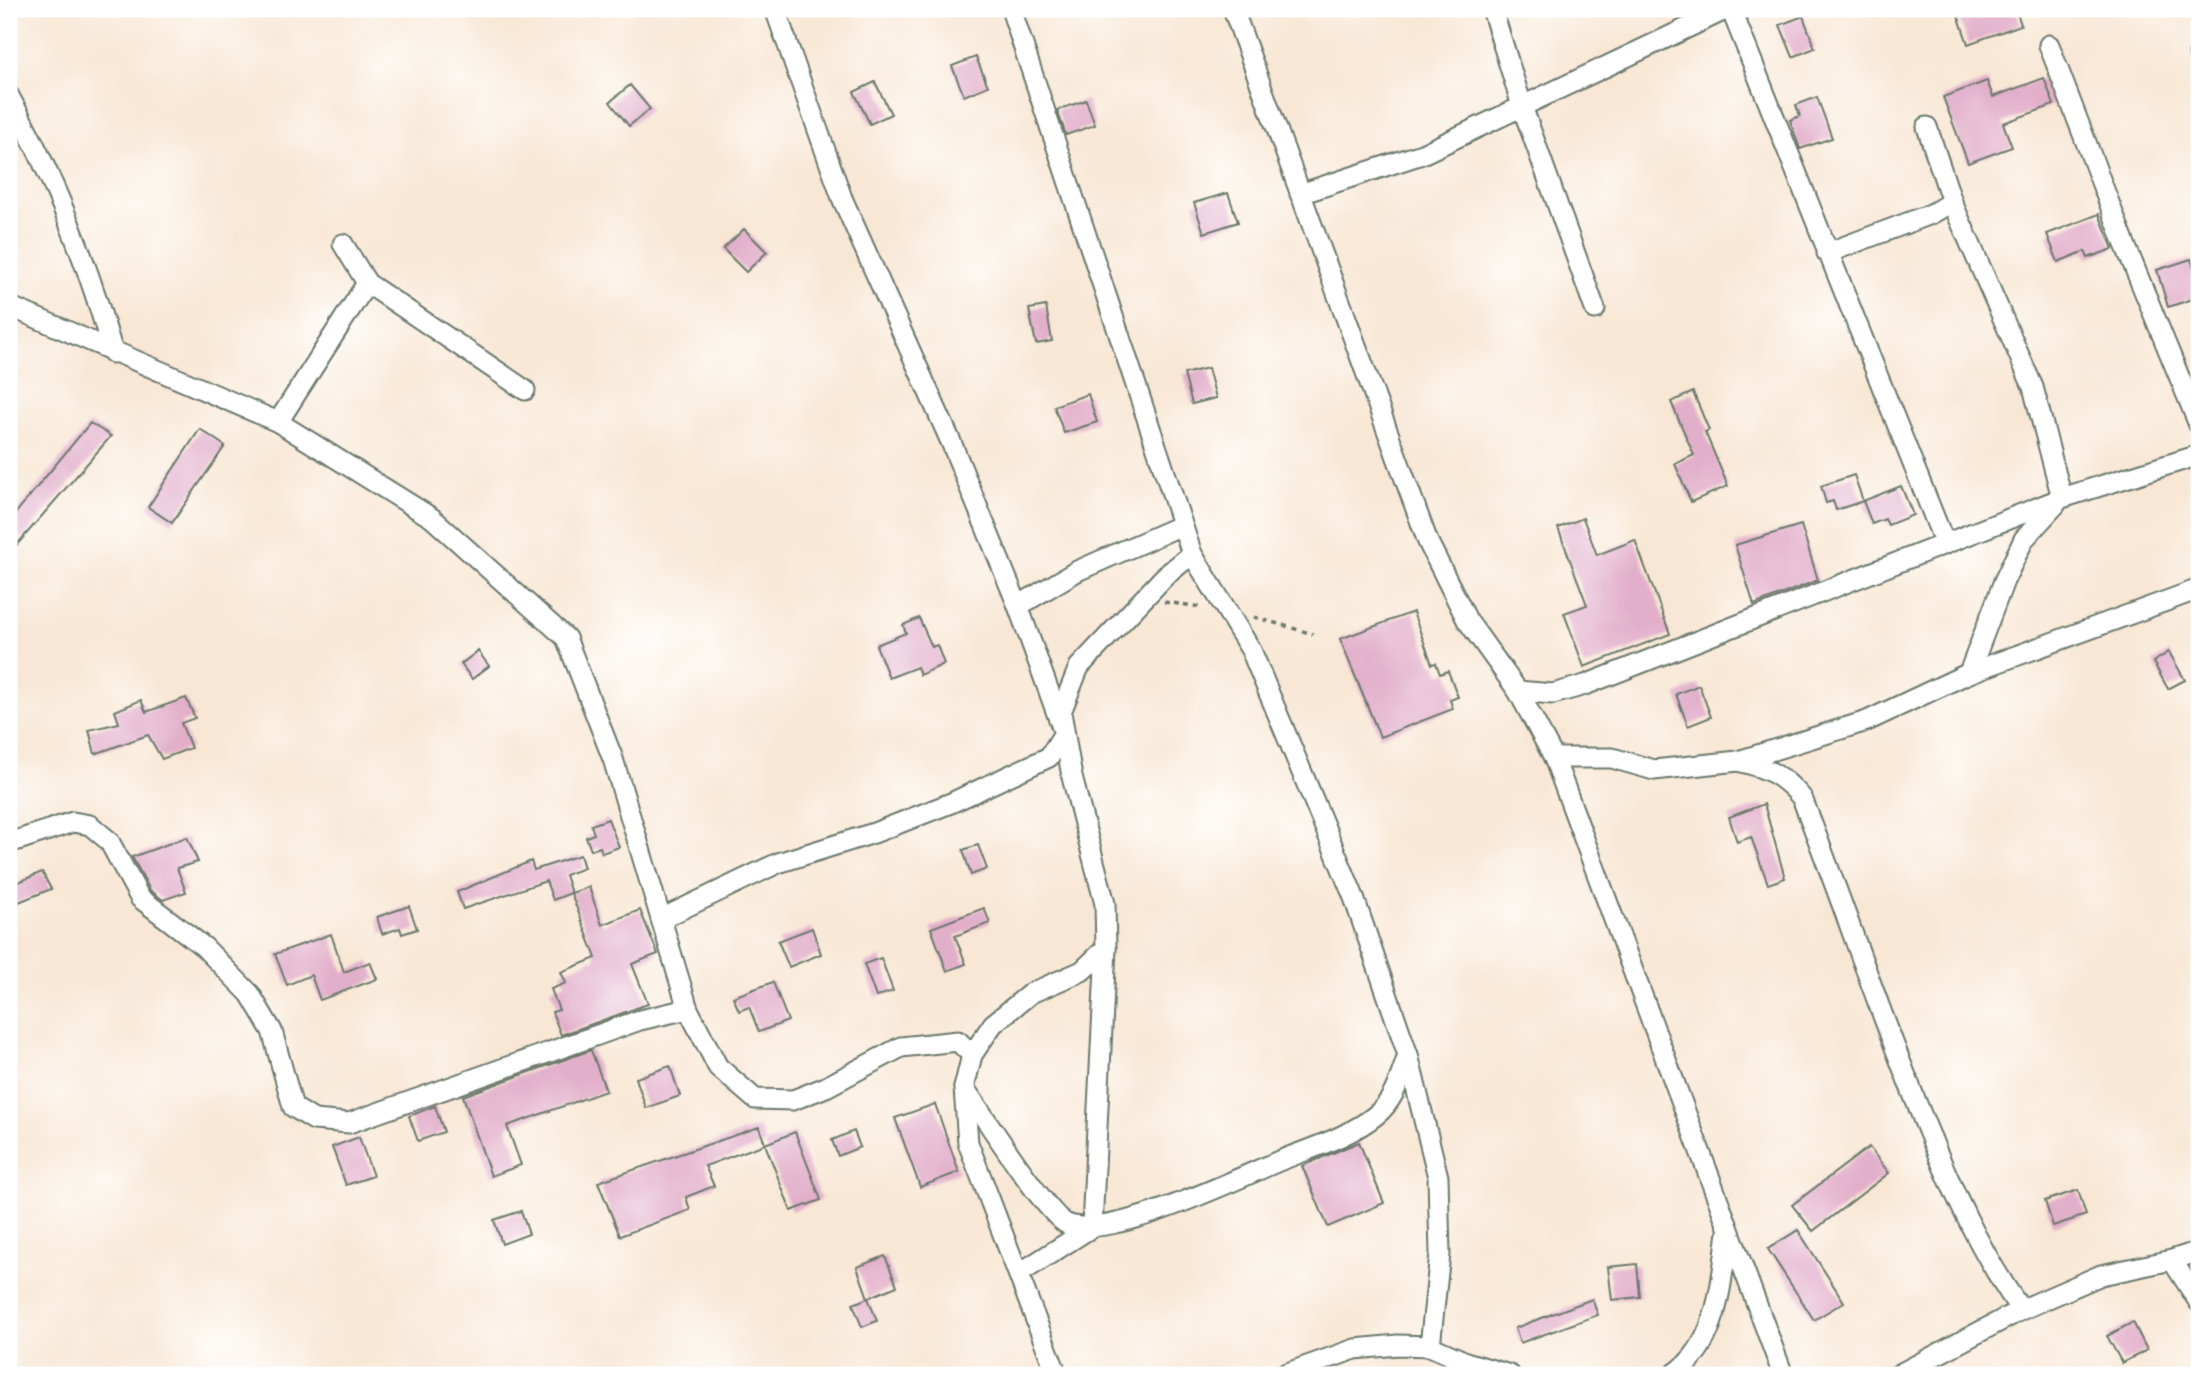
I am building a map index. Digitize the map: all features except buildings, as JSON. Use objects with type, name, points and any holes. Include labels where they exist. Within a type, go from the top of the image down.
[{"type":"street","points":[[775,9],[842,198],[951,442],[1018,606],[1064,733]]},
{"type":"street","points":[[1011,9],[1192,554],[1251,650],[1353,895],[1408,1055],[1438,1177],[1440,1254],[1430,1346]]},
{"type":"street","points":[[1233,9],[1428,542],[1467,620],[1518,691],[1554,758],[1783,1375]]},
{"type":"street","points":[[1492,9],[1523,109],[1595,309]]},
{"type":"street","points":[[1300,194],[1422,154],[1523,109],[1729,9],[1945,544]]},
{"type":"street","points":[[2049,45],[2124,242],[2199,425]]},
{"type":"street","points":[[9,96],[32,137],[91,275],[113,353]]},
{"type":"street","points":[[1927,127],[1952,202],[2033,387],[2062,498]]},
{"type":"street","points":[[1827,253],[1920,219],[1952,202]]},
{"type":"street","points":[[343,244],[368,283],[525,390]]},
{"type":"street","points":[[278,422],[368,283]]},
{"type":"street","points":[[9,306],[278,422],[432,518],[566,638],[613,759],[688,1009],[718,1068],[755,1099],[793,1100],[826,1087],[901,1047],[958,1041],[972,1055]]},
{"type":"street","points":[[1518,691],[1553,694],[1586,685],[2062,498],[2199,455]]},
{"type":"street","points":[[1969,673],[2024,539],[2062,498]]},
{"type":"street","points":[[1018,606],[1077,571],[1182,525]]},
{"type":"street","points":[[1092,1227],[1106,948],[1105,904],[1072,777],[1061,712],[1079,667],[1165,576],[1192,554]]},
{"type":"street","points":[[1554,758],[1612,758],[1654,770],[1738,761],[1867,721],[1969,673],[2199,589]]},
{"type":"street","points":[[662,919],[778,863],[874,833],[951,803],[1049,757],[1064,733]]},
{"type":"street","points":[[1738,761],[1768,768],[1785,778],[1802,798],[1898,1059],[1951,1186],[2000,1281],[2021,1310]]},
{"type":"street","points":[[9,843],[73,822],[90,825],[109,841],[140,898],[204,947],[250,994],[272,1031],[293,1107],[314,1120],[349,1123],[640,1020],[688,1009]]},
{"type":"street","points":[[1057,1375],[968,1143],[964,1087],[972,1055],[993,1024],[1031,993],[1082,971],[1106,948]]},
{"type":"street","points":[[964,1087],[1042,1200],[1066,1224],[1092,1227],[1140,1216],[1196,1197],[1335,1138],[1376,1115],[1395,1093],[1408,1055]]},
{"type":"street","points":[[1020,1273],[1092,1227]]},
{"type":"street","points":[[1673,1375],[1688,1366],[1699,1351],[1714,1316],[1728,1227]]},
{"type":"street","points":[[1898,1375],[2021,1310],[2101,1275],[2172,1260],[2199,1251]]},
{"type":"street","points":[[2172,1260],[2199,1302]]},
{"type":"street","points":[[1285,1375],[1355,1349],[1398,1345],[1430,1346],[1466,1362],[1510,1375]]}]
